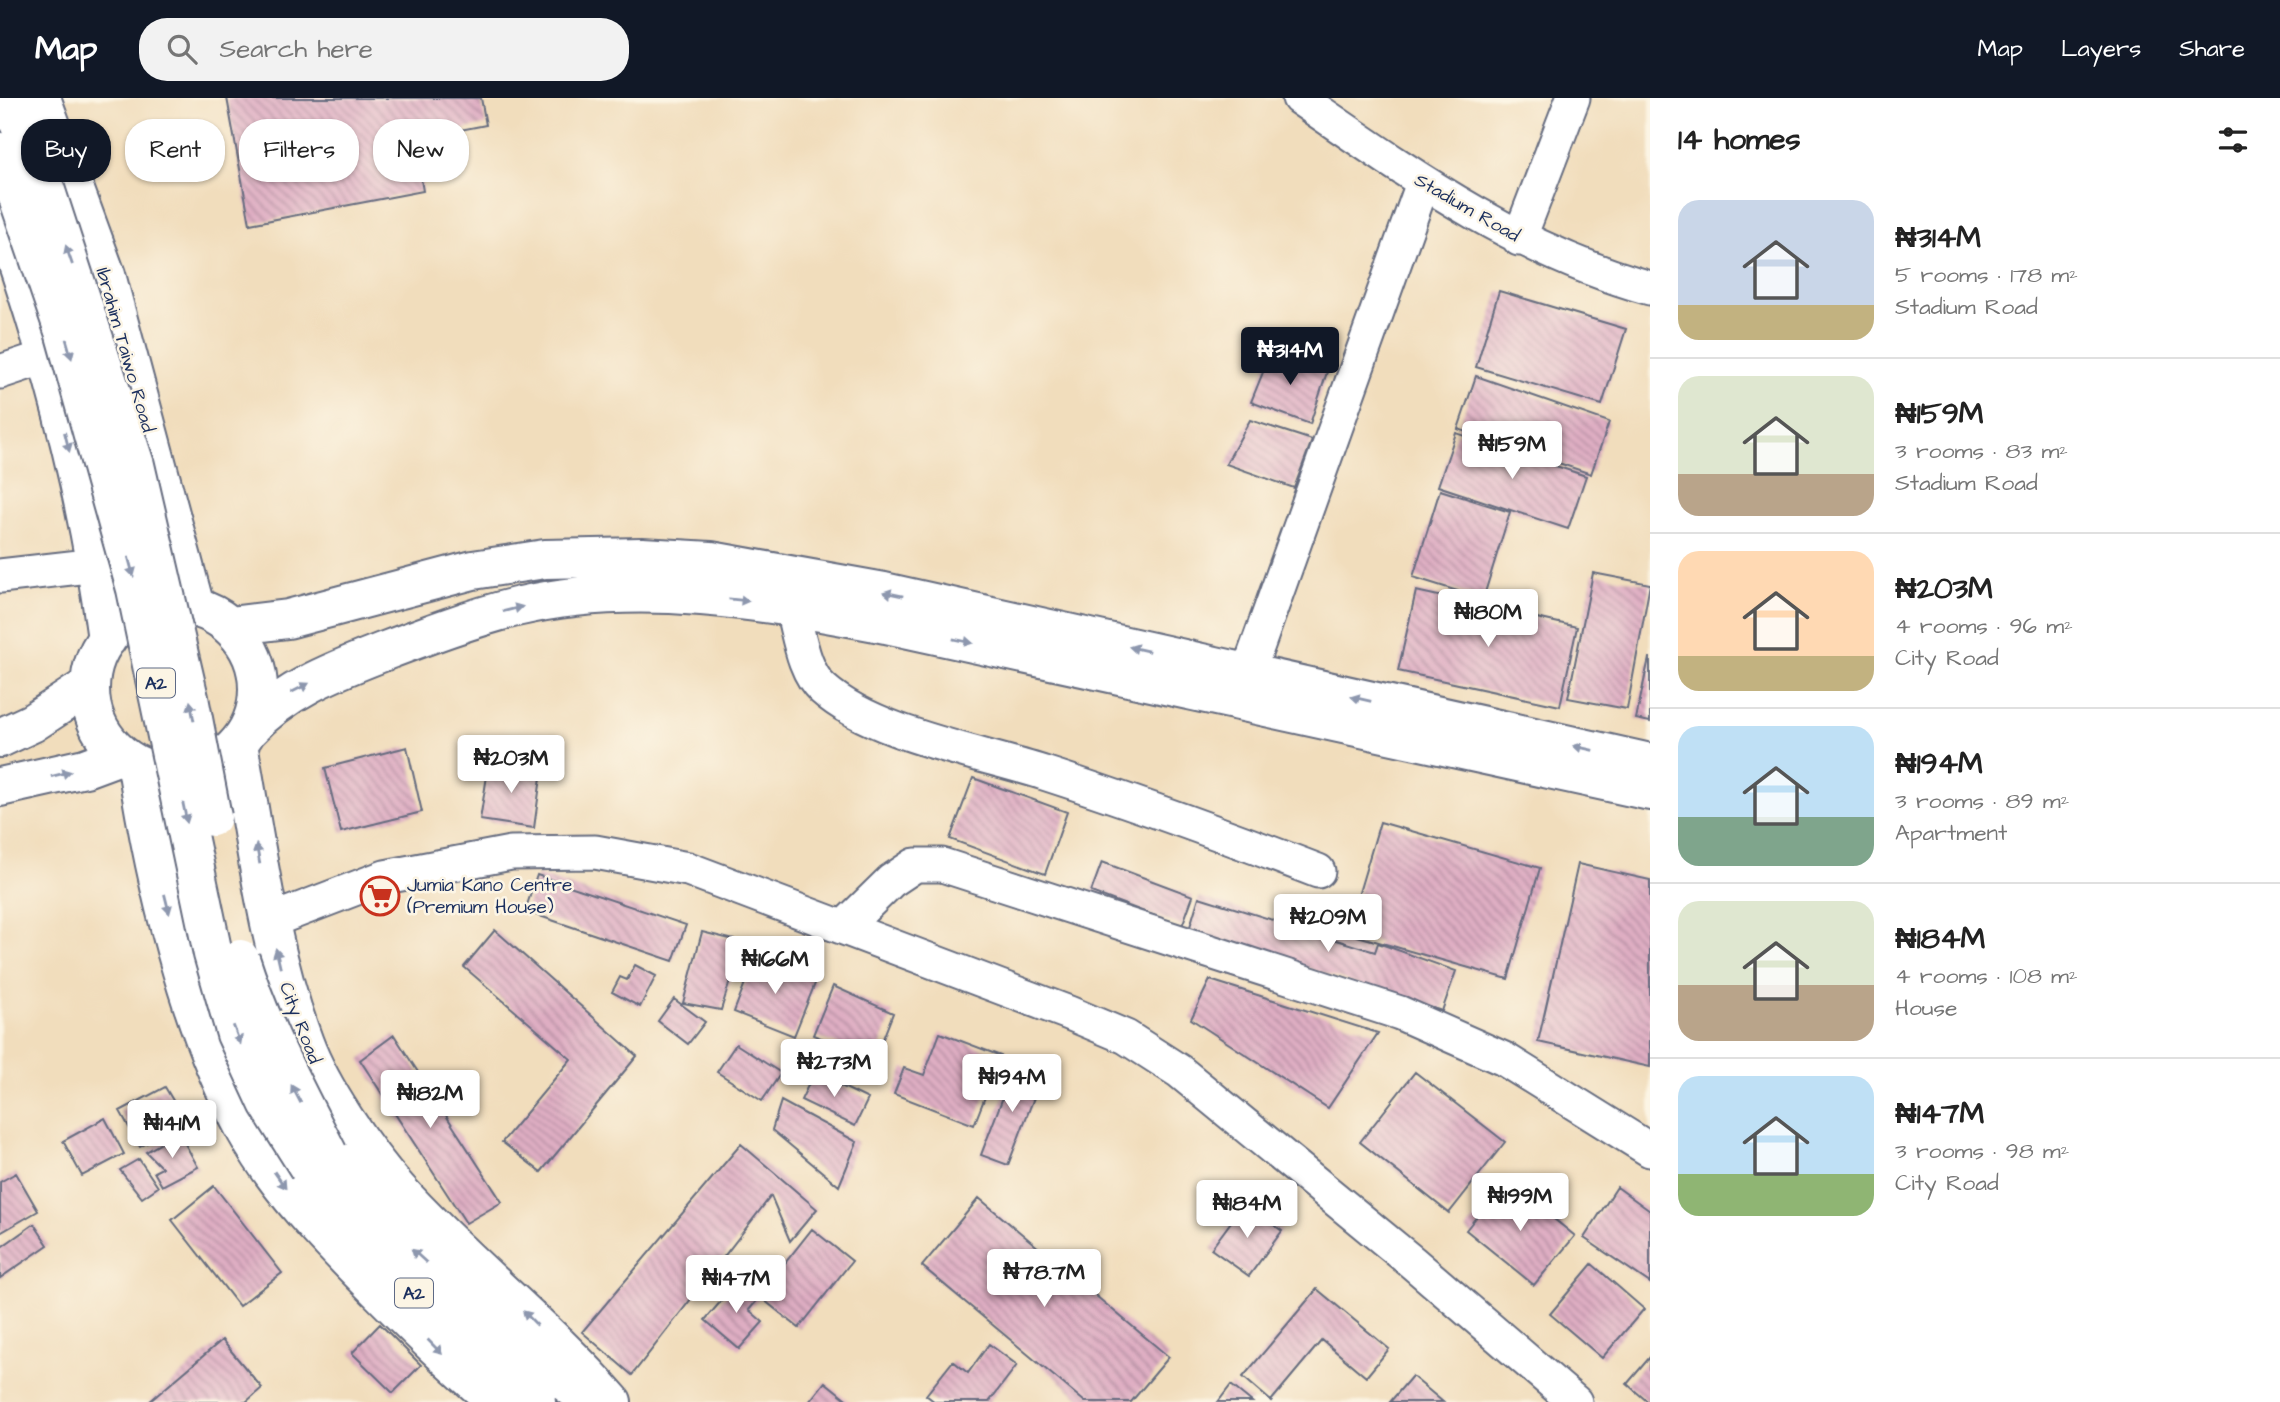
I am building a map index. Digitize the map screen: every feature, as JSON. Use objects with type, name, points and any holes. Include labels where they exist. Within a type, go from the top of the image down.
[{"type":"main road","name":"A2","points":[[9,98],[24,278],[97,565],[107,639]]},
{"type":"main road","name":"Ibrahim Taiwo Road","points":[[41,98],[106,275],[195,607]]},
{"type":"main road","name":"A2","points":[[0,152],[19,194],[64,331],[136,589],[213,954],[236,1034],[268,1103],[318,1161],[351,1229],[403,1283],[563,1395]]},
{"type":"main road","points":[[230,626],[288,619],[473,570],[545,559],[642,556],[711,561],[793,574],[1650,791]]},
{"type":"main road","points":[[243,737],[256,709],[257,675],[244,643],[230,626],[195,607],[170,605],[146,610],[125,622],[107,639],[95,661],[90,685],[93,711],[103,735],[129,760],[163,773],[191,772],[216,762],[243,737],[268,708],[294,690],[344,667],[420,637],[517,607],[602,595],[692,595],[792,606],[1650,763]]},
{"type":"main road","points":[[0,738],[32,723],[90,685]]},
{"type":"main road","name":"City Road","points":[[243,737],[270,921],[283,979],[305,1046],[358,1138],[398,1189],[612,1402]]},
{"type":"main road","name":"A2","points":[[129,760],[190,997],[224,1086],[247,1133],[293,1198],[328,1240],[453,1365],[498,1402]]},
{"type":"main road","points":[[0,787],[129,760]]},
{"type":"street","name":"Stadium Road","points":[[1299,98],[1423,183],[1519,239],[1602,275],[1650,288]]},
{"type":"street","points":[[1519,239],[1573,98]]},
{"type":"street","points":[[1243,687],[1423,183]]},
{"type":"street","points":[[0,372],[45,357]]},
{"type":"street","points":[[0,576],[97,565]]},
{"type":"street","points":[[792,606],[807,664],[821,687],[848,709],[897,729],[1168,813],[1318,872]]},
{"type":"street","points":[[270,921],[385,877],[512,853],[595,852],[688,869],[1126,1037],[1178,1071],[1412,1262],[1571,1401]]},
{"type":"street","points":[[844,928],[891,881],[915,865],[942,865],[1400,1013],[1504,1059],[1650,1150]]},
{"type":"building","points":[[227,98],[481,98],[486,125],[469,128],[469,119],[373,119],[373,182],[421,182],[423,191],[250,224],[242,182],[359,182],[359,119],[239,119],[239,164]]},
{"type":"building","points":[[1499,291],[1626,329],[1602,405],[1476,367]]},
{"type":"building","points":[[1272,350],[1327,372],[1310,424],[1251,402]]},
{"type":"building","points":[[1476,376],[1609,422],[1591,474],[1458,429]]},
{"type":"building","points":[[1250,420],[1312,440],[1294,488],[1226,464]]},
{"type":"building","points":[[1456,433],[1586,476],[1568,529],[1438,486]]},
{"type":"building","points":[[1440,490],[1510,512],[1483,599],[1413,577]]},
{"type":"building","points":[[1593,573],[1650,584],[1627,709],[1568,698]]},
{"type":"building","points":[[1416,591],[1577,627],[1560,706],[1398,671]]},
{"type":"building","points":[[1650,658],[1650,722],[1636,719]]},
{"type":"building","points":[[407,747],[422,812],[341,832],[325,768]]},
{"type":"building","points":[[489,763],[542,770],[534,828],[480,820]]},
{"type":"building","points":[[973,778],[1067,812],[1045,874],[950,839]]},
{"type":"building","points":[[1380,822],[1540,868],[1508,979],[1347,933]]},
{"type":"building","points":[[1102,862],[1193,896],[1182,926],[1091,892]]},
{"type":"building","points":[[1578,864],[1650,880],[1650,1067],[1538,1042]]},
{"type":"building","points":[[537,875],[686,925],[673,961],[525,911]]},
{"type":"building","points":[[1199,897],[1375,952],[1378,943],[1456,971],[1442,1011],[1189,930]]},
{"type":"building","points":[[495,930],[637,1056],[541,1172],[502,1142],[571,1059],[464,967]]},
{"type":"building","points":[[702,932],[742,942],[721,1010],[683,1003]]},
{"type":"building","points":[[755,957],[816,981],[794,1036],[734,1012]]},
{"type":"building","points":[[635,965],[656,976],[640,1007],[612,992],[620,977],[627,980]]},
{"type":"building","points":[[1210,980],[1378,1033],[1328,1108],[1191,1019]]},
{"type":"building","points":[[833,986],[893,1013],[875,1059],[813,1035]]},
{"type":"building","points":[[674,999],[705,1022],[688,1044],[658,1021]]},
{"type":"building","points":[[940,1033],[1001,1056],[974,1125],[894,1094],[904,1068],[924,1075]]},
{"type":"building","points":[[394,1035],[502,1202],[466,1223],[360,1060]]},
{"type":"building","points":[[736,1044],[781,1073],[762,1101],[717,1072]]},
{"type":"building","points":[[1016,1063],[1043,1074],[1008,1165],[981,1155]]},
{"type":"building","points":[[1415,1072],[1505,1142],[1449,1213],[1360,1142]]},
{"type":"building","points":[[814,1073],[868,1099],[855,1126],[801,1100]]},
{"type":"building","points":[[165,1087],[185,1121],[140,1147],[120,1111]]},
{"type":"building","points":[[781,1101],[857,1142],[839,1186],[772,1130]]},
{"type":"building","points":[[105,1118],[124,1154],[82,1176],[63,1141]]},
{"type":"building","points":[[179,1133],[198,1167],[162,1186],[154,1172],[162,1168],[146,1152]]},
{"type":"building","points":[[741,1144],[817,1209],[790,1241],[771,1196],[632,1375],[582,1332]]},
{"type":"building","points":[[139,1159],[158,1187],[142,1198],[120,1170]]},
{"type":"building","points":[[16,1173],[38,1211],[0,1233],[0,1182]]},
{"type":"building","points":[[1506,1180],[1575,1236],[1534,1285],[1466,1230]]},
{"type":"building","points":[[214,1186],[282,1273],[239,1306],[172,1220]]},
{"type":"building","points":[[1617,1187],[1650,1211],[1650,1283],[1584,1238]]},
{"type":"building","points":[[979,1198],[1169,1357],[1131,1402],[1085,1402],[922,1266]]},
{"type":"building","points":[[1245,1203],[1282,1231],[1249,1276],[1211,1249]]},
{"type":"building","points":[[34,1224],[48,1245],[0,1278],[0,1248]]},
{"type":"building","points":[[812,1229],[852,1261],[799,1328],[759,1296]]},
{"type":"building","points":[[1592,1264],[1644,1309],[1602,1358],[1550,1314]]},
{"type":"building","points":[[739,1280],[759,1298],[749,1310],[763,1322],[739,1349],[705,1320]]},
{"type":"building","points":[[1317,1289],[1389,1349],[1366,1377],[1322,1340],[1271,1401],[1243,1377]]},
{"type":"building","points":[[380,1324],[421,1365],[393,1393],[352,1353]]},
{"type":"building","points":[[222,1340],[262,1388],[246,1402],[149,1402]]},
{"type":"building","points":[[989,1344],[1017,1365],[989,1402],[935,1402],[926,1395],[953,1361],[968,1373]]},
{"type":"building","points":[[1650,1357],[1650,1402],[1648,1402],[1627,1384]]},
{"type":"building","points":[[1412,1376],[1443,1402],[1390,1402]]},
{"type":"building","points":[[825,1382],[850,1402],[809,1402]]},
{"type":"building","points":[[1231,1385],[1252,1402],[1218,1402]]},
{"type":"place","name":"Jumia Kano Centre (Premium House)","points":[[380,896]]}]
